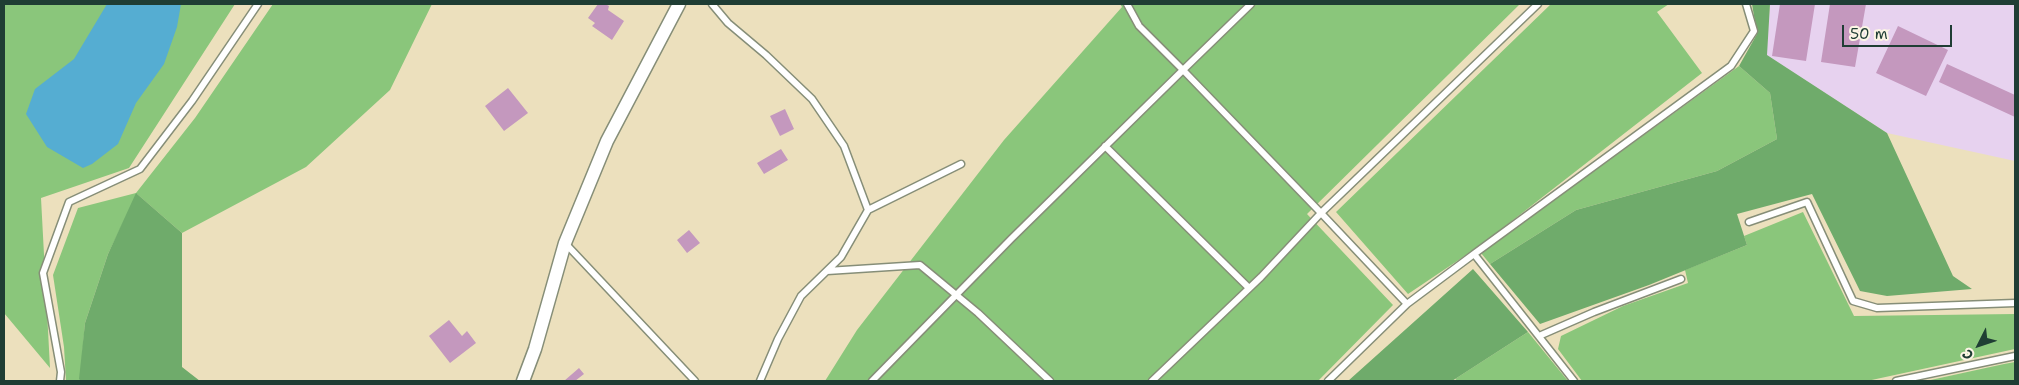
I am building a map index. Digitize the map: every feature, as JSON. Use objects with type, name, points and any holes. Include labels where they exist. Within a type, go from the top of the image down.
[{"type":"street","points":[[523,381],[535,349],[565,244],[607,141],[675,8]]},
{"type":"lane","points":[[60,381],[61,372],[43,273],[69,202],[140,169],[192,102],[258,4]]},
{"type":"lane","points":[[712,4],[728,23],[766,55],[812,99],[844,146],[868,210]]},
{"type":"lane","points":[[1127,4],[1139,26],[1407,304]]},
{"type":"lane","points":[[872,381],[1105,146],[1252,4]]},
{"type":"lane","points":[[1152,381],[1249,288],[1321,213],[1538,4]]},
{"type":"lane","points":[[1328,381],[1407,304],[1731,66],[1754,31],[1746,4]]},
{"type":"lane","points":[[1105,146],[1249,288]]},
{"type":"lane","points":[[760,381],[778,339],[801,296],[841,257],[868,210],[961,164]]},
{"type":"lane","points":[[1749,222],[1808,202],[1853,301],[1877,308],[2015,304]]},
{"type":"lane","points":[[565,244],[695,381]]},
{"type":"lane","points":[[1474,254],[1574,381]]},
{"type":"lane","points":[[827,271],[920,265],[957,295],[1050,381]]},
{"type":"lane","points":[[1539,336],[1594,312],[1681,279]]},
{"type":"lane","points":[[1896,381],[2015,356]]},
{"type":"shaded area","points":[[1770,4],[2015,4],[2015,161],[1887,133],[1766,55]]},
{"type":"green space","points":[[4,4],[235,4],[129,168],[41,198],[50,368],[4,313]]},
{"type":"green space","points":[[273,4],[432,4],[390,90],[306,167],[182,233],[137,194],[108,254],[85,323],[80,381],[66,381],[64,347],[53,275],[78,208],[136,193],[195,118]]},
{"type":"green space","points":[[1120,4],[1520,4],[1307,214],[1393,305],[1318,381],[825,381],[857,330],[1004,140],[1122,7]]},
{"type":"green space","points":[[1551,4],[1669,4],[1657,12],[1702,73],[1481,245],[1408,294],[1336,212]]},
{"type":"green space","points":[[1752,4],[1770,4],[1767,55],[1887,133],[1953,276],[1972,289],[1887,296],[1860,291],[1812,194],[1737,214],[1747,245],[1649,285],[1540,324],[1490,264],[1576,210],[1717,171],[1777,139],[1770,93],[1739,66],[1757,34]]},
{"type":"green space","points":[[1739,66],[1770,93],[1777,139],[1717,171],[1576,210],[1490,264],[1481,253]]},
{"type":"green space","points":[[136,193],[182,233],[182,367],[200,381],[81,381],[79,379],[85,323],[108,254]]},
{"type":"green space","points":[[1803,212],[1854,316],[2015,314],[2015,349],[1867,381],[1582,381],[1558,349],[1561,336],[1623,306],[1688,283],[1685,270],[1747,245],[1744,236]]},
{"type":"green space","points":[[1473,269],[1528,332],[1452,381],[1348,381]]},
{"type":"green space","points":[[1528,332],[1568,381],[1458,381],[1455,379]]},
{"type":"green space","points":[[2015,362],[2015,381],[1926,381],[2004,364]]},
{"type":"water","points":[[107,4],[181,4],[177,27],[164,64],[136,103],[118,144],[92,164],[83,168],[47,147],[26,114],[35,89],[74,59]]},
{"type":"building","points":[[598,4],[609,6],[608,10],[624,21],[612,40],[592,26],[595,23],[588,18]]},
{"type":"building","points":[[1780,4],[1815,4],[1806,61],[1772,56]]},
{"type":"building","points":[[1830,4],[1866,4],[1855,67],[1821,62]]},
{"type":"building","points":[[1898,26],[1948,50],[1926,96],[1876,73]]},
{"type":"building","points":[[1947,64],[2015,95],[2015,117],[1939,82]]},
{"type":"building","points":[[508,88],[528,113],[504,131],[485,106]]},
{"type":"building","points":[[785,109],[794,129],[780,136],[770,116]]},
{"type":"building","points":[[781,149],[788,160],[764,174],[757,163]]},
{"type":"building","points":[[689,230],[700,243],[687,253],[677,240]]},
{"type":"building","points":[[449,320],[462,336],[467,331],[476,343],[450,363],[429,336]]},
{"type":"building","points":[[579,368],[584,374],[575,381],[564,381]]}]
